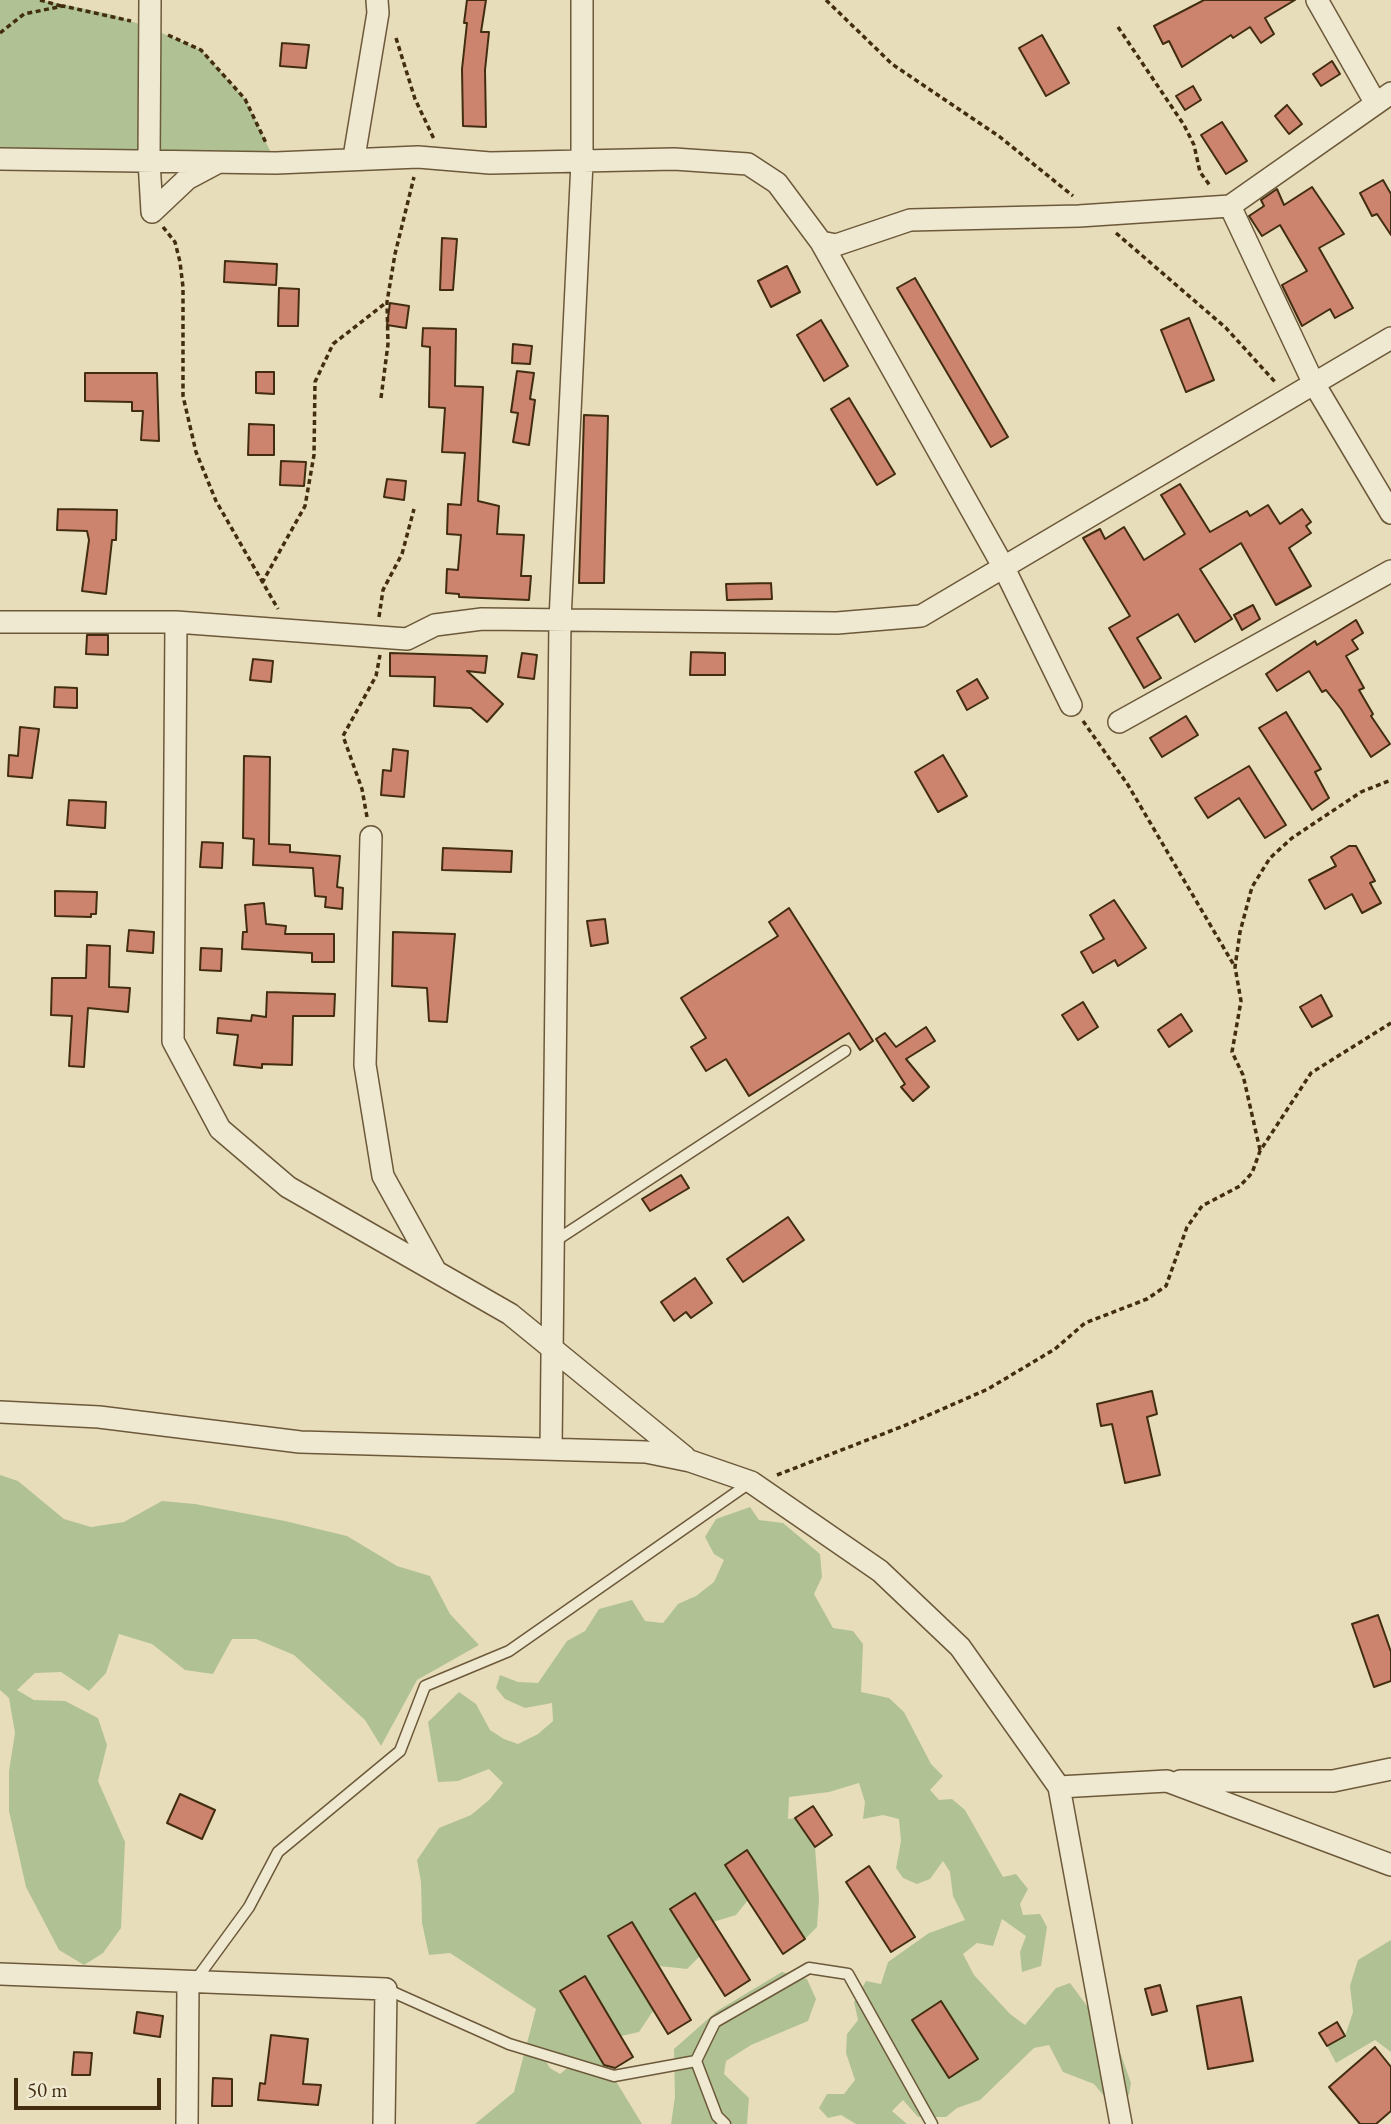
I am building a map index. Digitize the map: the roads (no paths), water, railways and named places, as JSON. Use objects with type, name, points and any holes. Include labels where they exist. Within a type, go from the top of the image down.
[{"type":"street","points":[[150,0],[149,161],[152,212],[187,179],[218,162]]},
{"type":"street","points":[[354,157],[378,13],[377,0]]},
{"type":"street","points":[[551,1449],[560,620],[582,162],[582,0]]},
{"type":"street","points":[[821,242],[836,245],[909,220],[1097,215],[1230,206],[1383,98],[1317,0]]},
{"type":"street","points":[[0,159],[276,163],[354,157],[452,157],[491,163],[674,159],[748,164],[777,183],[821,242],[1003,566],[1071,705]]},
{"type":"street","points":[[1230,206],[1313,383],[1391,513]]},
{"type":"street","points":[[0,622],[176,622],[407,639],[435,625],[482,619],[837,622],[921,616],[1391,338]]},
{"type":"street","points":[[1119,722],[1391,571]]},
{"type":"street","points":[[176,622],[173,1041],[220,1129],[288,1187],[434,1268],[510,1314],[690,1461]]},
{"type":"street","points":[[371,836],[365,1065],[383,1176],[434,1268]]},
{"type":"street","points":[[0,1412],[99,1417],[300,1442],[646,1452],[690,1461],[751,1482],[880,1571],[960,1647],[1059,1787],[1121,2124]]},
{"type":"street","points":[[1059,1787],[1167,1781],[1333,1781],[1391,1769]]},
{"type":"street","points":[[1167,1781],[1391,1865]]},
{"type":"street","points":[[0,1973],[386,1989],[384,2124]]},
{"type":"street","points":[[187,2124],[191,1982]]},
{"type":"lane","points":[[555,1241],[845,1051]]},
{"type":"lane","points":[[191,1982],[250,1907],[278,1852],[400,1751],[425,1686],[509,1651],[751,1482]]},
{"type":"lane","points":[[725,2124],[717,2116],[696,2061],[715,2022],[809,1968],[848,1974],[932,2124]]},
{"type":"lane","points":[[386,1989],[509,2044],[614,2076],[696,2061]]}]
